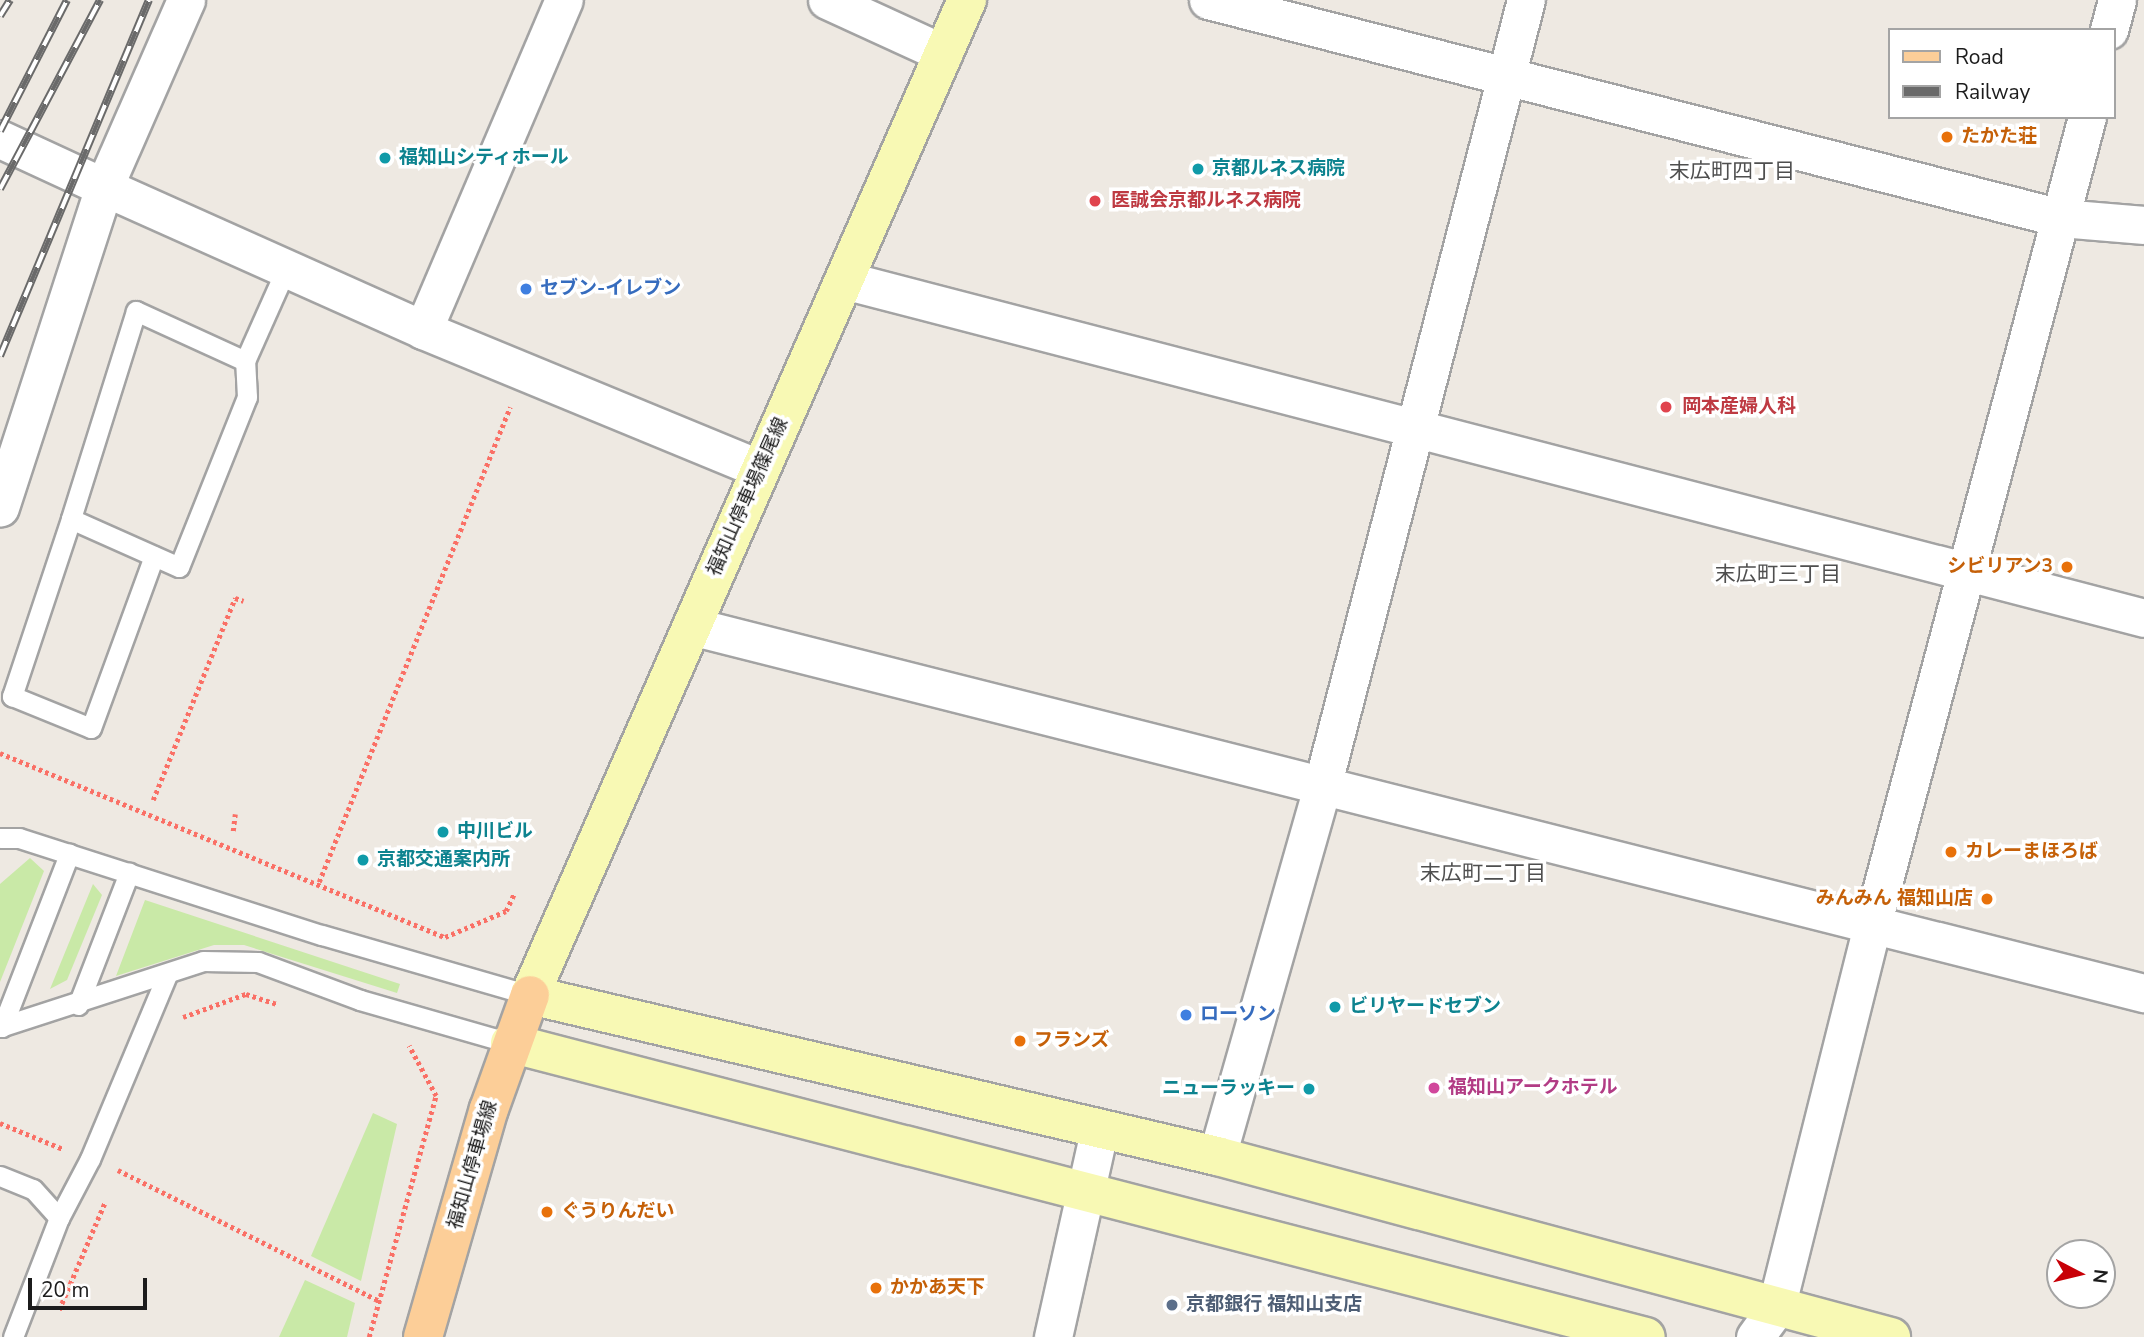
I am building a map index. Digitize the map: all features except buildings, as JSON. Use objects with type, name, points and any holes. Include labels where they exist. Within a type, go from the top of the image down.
[{"type":"main road","name":"福知山停車場線","points":[[423,1337],[510,1043],[530,995]]},
{"type":"street","points":[[0,508],[104,187],[186,0]]},
{"type":"street","points":[[423,330],[564,0]]},
{"type":"street","points":[[827,0],[943,52]]},
{"type":"street","name":"福知山停車場篠尾線","points":[[530,995],[967,0]]},
{"type":"street","points":[[1208,0],[2061,218],[2144,225]]},
{"type":"street","points":[[1217,1156],[1323,783],[1526,0]]},
{"type":"street","points":[[2110,28],[2117,0]]},
{"type":"street","points":[[1766,1322],[2086,119]]},
{"type":"street","points":[[0,139],[423,330],[760,469]]},
{"type":"street","points":[[844,280],[2144,618]]},
{"type":"street","points":[[691,626],[1323,783],[2144,993]]},
{"type":"street","points":[[530,995],[1099,1132],[1217,1156],[1766,1322],[1891,1337]]},
{"type":"street","points":[[510,1043],[1646,1337]]},
{"type":"street","points":[[1053,1337],[1083,1191],[1099,1132]]},
{"type":"lane","points":[[71,519],[179,567],[247,397],[245,361],[286,269]]},
{"type":"lane","points":[[154,556],[91,728],[12,696],[136,311],[245,361]]},
{"type":"lane","points":[[0,838],[19,838],[530,995]]},
{"type":"lane","points":[[1,1027],[69,854]]},
{"type":"lane","points":[[78,1005],[129,873]]},
{"type":"lane","points":[[1,1027],[78,1005],[203,961],[258,962],[360,1000],[510,1043]]},
{"type":"lane","points":[[0,1332],[12,1337],[59,1218],[90,1159],[167,975]]},
{"type":"lane","points":[[0,1176],[33,1189],[59,1218]]},
{"type":"path","points":[[319,883],[514,396]]},
{"type":"path","points":[[153,800],[235,598],[244,601]]},
{"type":"path","points":[[0,752],[445,937],[506,911],[514,894]]},
{"type":"path","points":[[233,831],[235,814]]},
{"type":"path","points":[[177,1030],[183,1017],[246,994],[284,1007]]},
{"type":"path","points":[[369,1337],[436,1096],[412,1047],[399,1043]]},
{"type":"path","points":[[0,1123],[77,1154]]},
{"type":"path","points":[[113,1183],[124,1157]]},
{"type":"path","points":[[118,1170],[380,1301]]},
{"type":"path","points":[[53,1324],[107,1195]]},
{"type":"green space","points":[[30,858],[44,871],[0,982],[0,884]]},
{"type":"green space","points":[[93,884],[102,895],[67,980],[50,989]]},
{"type":"green space","points":[[145,900],[400,984],[397,993],[244,945],[214,945],[116,976]]},
{"type":"green space","points":[[373,1113],[397,1124],[361,1281],[311,1256]]},
{"type":"green space","points":[[305,1280],[355,1303],[347,1337],[279,1337]]},
{"type":"railway","points":[[0,16],[10,0]]},
{"type":"railway","points":[[0,131],[67,0]]},
{"type":"railway","points":[[0,189],[100,0]]},
{"type":"railway","points":[[0,356],[149,0]]},
{"type":"place","name":"たかた荘","points":[[1947,137]]},
{"type":"place","name":"福知山シティホール","points":[[385,158]]},
{"type":"place","name":"京都ルネス病院","points":[[1198,169]]},
{"type":"place","name":"医誠会京都ルネス病院","points":[[1095,201]]},
{"type":"place","name":"セブン-イレブン","points":[[526,289]]},
{"type":"place","name":"岡本産婦人科","points":[[1666,407]]},
{"type":"place","name":"シビリアン3","points":[[2067,567]]},
{"type":"place","name":"中川ビル","points":[[443,832]]},
{"type":"place","name":"カレーまほろば","points":[[1951,852]]},
{"type":"place","name":"京都交通案内所","points":[[363,860]]},
{"type":"place","name":"みんみん 福知山店","points":[[1987,899]]},
{"type":"place","name":"ビリヤードセブン","points":[[1335,1007]]},
{"type":"place","name":"ローソン","points":[[1186,1015]]},
{"type":"place","name":"フランズ","points":[[1020,1041]]},
{"type":"place","name":"福知山アークホテル","points":[[1434,1088]]},
{"type":"place","name":"ニューラッキー","points":[[1309,1089]]},
{"type":"place","name":"ぐうりんだい","points":[[547,1212]]},
{"type":"place","name":"かかあ天下","points":[[876,1288]]},
{"type":"place","name":"京都銀行 福知山支店","points":[[1172,1305]]},
{"type":"district","name":"末広町四丁目","points":[[1732,171]]},
{"type":"district","name":"末広町三丁目","points":[[1778,574]]},
{"type":"district","name":"末広町二丁目","points":[[1483,873]]}]
